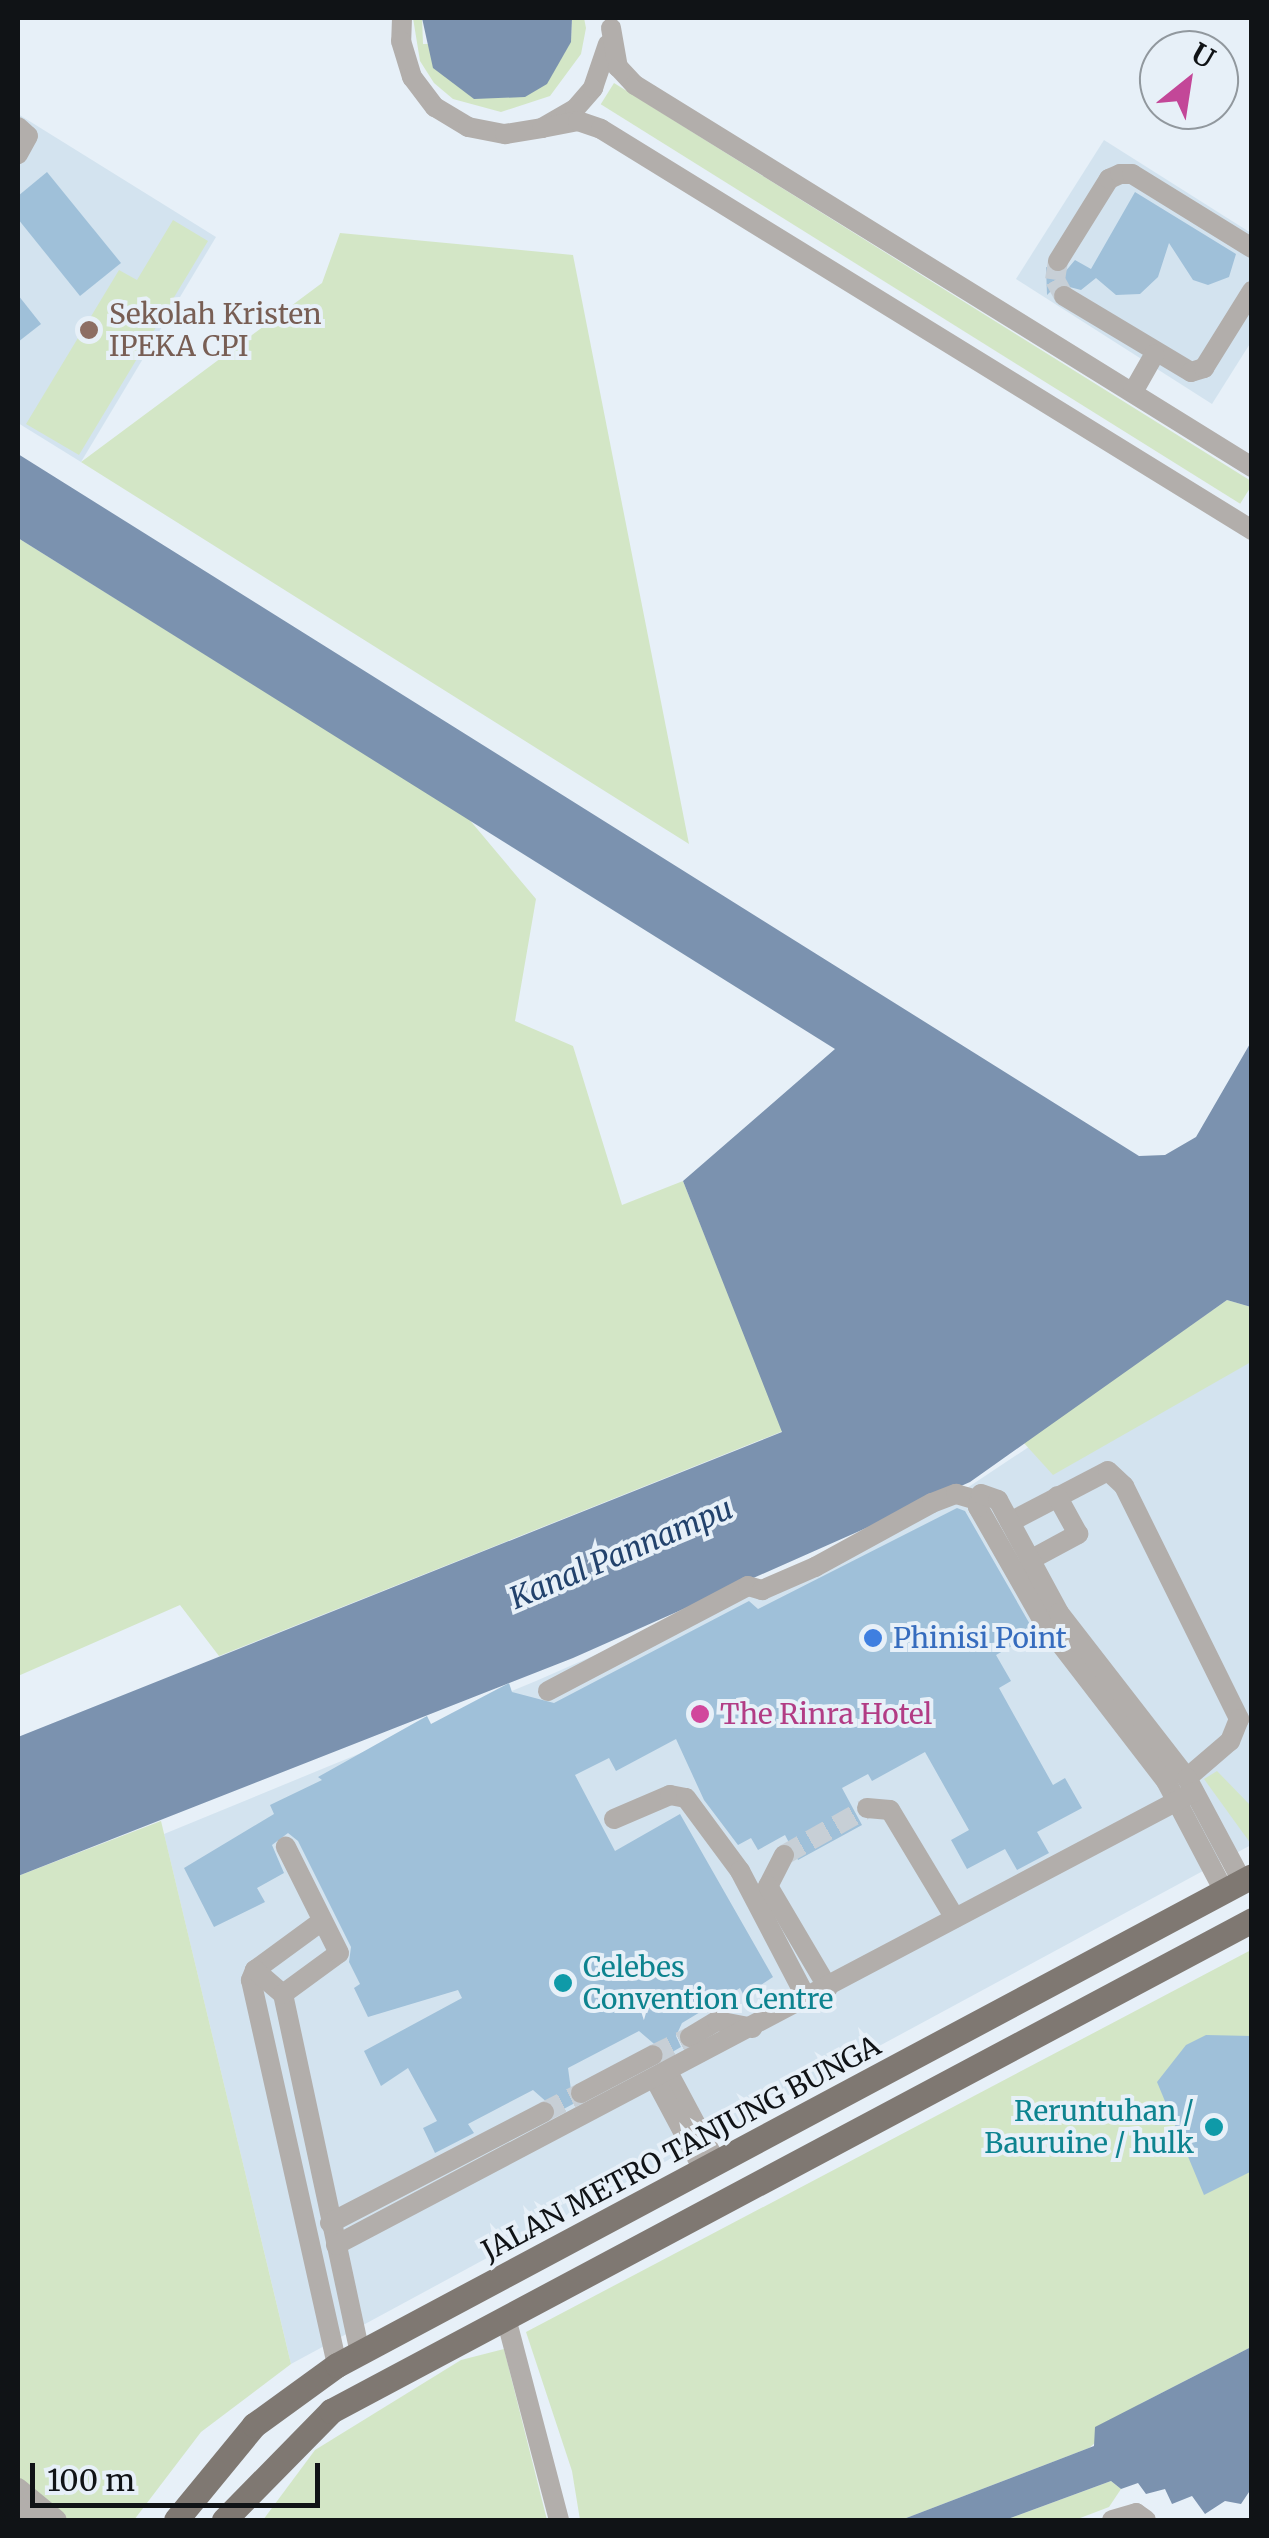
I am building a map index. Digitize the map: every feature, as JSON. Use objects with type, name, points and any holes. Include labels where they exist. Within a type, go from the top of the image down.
[{"type":"main road","name":"JALAN METRO TANJUNG BUNGA","points":[[176,2520],[254,2425],[348,2359],[1239,1883]]},
{"type":"main road","points":[[224,2520],[330,2411],[1250,1925]]},
{"type":"main road","points":[[711,2167],[730,2200]]},
{"type":"street","points":[[399,18],[412,77],[435,107],[468,127],[505,134],[578,121],[601,130],[1252,530]]},
{"type":"street","points":[[542,128],[593,88],[610,22]]},
{"type":"street","points":[[610,22],[618,67],[635,85],[1252,467]]},
{"type":"street","points":[[18,128],[28,136],[18,154]]},
{"type":"street","points":[[1058,262],[1109,180],[1120,174],[1132,174],[1252,248]]},
{"type":"street","points":[[1064,296],[1178,370],[1204,368],[1252,292]]},
{"type":"street","points":[[1132,392],[1154,355]]},
{"type":"street","points":[[336,2245],[663,2078],[1186,1790],[1238,1730],[1224,1683],[1113,1472],[1010,1522]]},
{"type":"street","points":[[548,1691],[748,1586],[762,1590],[815,1567],[932,1503],[956,1494],[977,1500],[994,1494],[1088,1666]]},
{"type":"street","points":[[1030,1560],[1078,1534],[1057,1496]]},
{"type":"street","points":[[977,1500],[1043,1621],[1088,1666],[1186,1790],[1239,1883]]},
{"type":"street","points":[[614,1819],[670,1794],[686,1798],[740,1871],[807,1999]]},
{"type":"street","points":[[867,1808],[890,1810],[955,1918]]},
{"type":"street","points":[[283,1994],[339,1953],[286,1847]]},
{"type":"street","points":[[784,1856],[768,1886],[828,1988]]},
{"type":"street","points":[[255,1970],[322,1921]]},
{"type":"street","points":[[255,1970],[283,1994],[336,2245],[348,2359]]},
{"type":"street","points":[[255,1970],[258,2015],[348,2359]]},
{"type":"street","points":[[690,2037],[717,2021],[752,2028]]},
{"type":"street","points":[[581,2093],[653,2055]]},
{"type":"street","points":[[663,2078],[711,2167]]},
{"type":"street","points":[[330,2223],[544,2112]]},
{"type":"street","points":[[506,2318],[558,2520]]},
{"type":"street","points":[[18,2488],[57,2520]]},
{"type":"street","points":[[18,2506],[32,2520]]},
{"type":"street","points":[[1112,2520],[1136,2513],[1146,2520]]},
{"type":"shaded area","name":"Sekolah Kristen IPEKA CPI","points":[[18,114],[216,237],[81,462],[18,423]]},
{"type":"shaded area","points":[[1104,140],[1251,233],[1251,342],[1212,404],[1016,279]]},
{"type":"shaded area","points":[[1251,1327],[1251,1845],[291,2364],[164,1834],[536,1681],[952,1498],[1170,1353]]},
{"type":"green space","points":[[413,18],[422,18],[423,44],[571,41],[572,18],[584,18],[586,28],[581,54],[550,96],[501,112],[453,99],[434,83],[420,61]]},
{"type":"green space","points":[[614,83],[1252,482],[1240,504],[601,104]]},
{"type":"green space","points":[[173,220],[208,241],[79,455],[26,424],[119,270],[137,280]]},
{"type":"green space","points":[[340,233],[573,255],[689,844],[81,462],[322,283]]},
{"type":"green space","points":[[18,538],[468,818],[536,899],[515,1021],[573,1046],[622,1205],[683,1181],[783,1431],[219,1656],[180,1605],[18,1676]]},
{"type":"green space","points":[[1227,1300],[1251,1307],[1251,1362],[1053,1475],[1023,1442]]},
{"type":"green space","points":[[1217,1771],[1251,1806],[1251,1844],[1204,1779]]},
{"type":"green space","points":[[161,1821],[291,2364],[201,2432],[134,2520],[18,2520],[18,1876]]},
{"type":"green space","points":[[1251,1950],[1251,2347],[1140,2404],[1089,2448],[901,2520],[580,2520],[572,2471],[526,2332]]},
{"type":"green space","points":[[504,2349],[547,2520],[263,2520],[315,2450],[461,2360]]},
{"type":"green space","points":[[1111,2481],[1121,2489],[1109,2507],[1075,2520],[1005,2520]]},
{"type":"water","points":[[422,18],[572,18],[571,42],[547,84],[525,97],[474,99],[433,68]]},
{"type":"water","name":"Kanal Pannampu","points":[[18,454],[1139,1156],[1165,1155],[1196,1137],[1251,1042],[1251,1307],[1227,1300],[970,1482],[573,1658],[18,1876],[18,1737],[782,1432],[683,1181],[835,1049],[18,538]]},
{"type":"water","points":[[1251,2347],[1251,2489],[1241,2504],[1225,2501],[1205,2514],[1192,2496],[1172,2504],[1165,2489],[1146,2494],[1138,2483],[1121,2489],[1111,2481],[1005,2520],[901,2520],[1094,2446],[1095,2427]]},
{"type":"building","points":[[47,172],[121,263],[80,296],[18,219],[18,196]]},
{"type":"building","points":[[1135,192],[1236,254],[1229,277],[1208,285],[1193,280],[1169,243],[1158,277],[1140,294],[1116,295],[1096,278],[1081,290],[1058,284],[1047,295],[1046,267],[1064,273],[1075,260],[1091,269]]},
{"type":"building","points":[[18,295],[41,324],[18,342]]},
{"type":"building","points":[[957,1508],[965,1511],[1035,1633],[996,1655],[1011,1681],[999,1688],[1053,1785],[1065,1778],[1082,1808],[1037,1832],[1049,1853],[1017,1870],[1005,1849],[967,1869],[951,1840],[969,1830],[925,1752],[872,1781],[868,1774],[842,1788],[862,1825],[798,1860],[785,1835],[758,1850],[751,1838],[738,1845],[704,1800],[676,1739],[616,1771],[609,1758],[575,1775],[615,1851],[680,1814],[773,1977],[744,1996],[740,1988],[682,2023],[676,2036],[681,2047],[667,2055],[639,2031],[568,2068],[573,2104],[558,2112],[533,2090],[468,2124],[474,2133],[435,2153],[423,2128],[437,2121],[408,2068],[381,2086],[364,2051],[462,1998],[458,1990],[368,2017],[354,1988],[360,1984],[349,1962],[351,1947],[298,1841],[288,1833],[272,1845],[284,1873],[257,1888],[265,1902],[214,1927],[184,1868],[274,1814],[270,1805],[322,1780],[318,1777],[427,1716],[431,1724],[509,1683],[512,1692],[554,1703],[749,1601],[758,1609]]},
{"type":"building","name":"Reruntuhan / Bauruine / hulk","points":[[1206,2035],[1252,2036],[1252,2171],[1204,2195],[1157,2082],[1186,2045]]},
{"type":"tunnel","points":[[1058,261],[1055,280],[1064,296]]},
{"type":"tunnel","points":[[784,1855],[867,1808]]},
{"type":"tunnel","points":[[653,2055],[690,2037]]},
{"type":"tunnel","points":[[544,2112],[581,2093]]},
{"type":"place","name":"Sekolah Kristen IPEKA CPI","points":[[89,330]]},
{"type":"place","name":"Phinisi Point","points":[[873,1638]]},
{"type":"place","name":"The Rinra Hotel","points":[[700,1714]]},
{"type":"place","name":"Celebes Convention Centre","points":[[563,1983]]},
{"type":"place","name":"Reruntuhan / Bauruine / hulk","points":[[1214,2127]]}]
